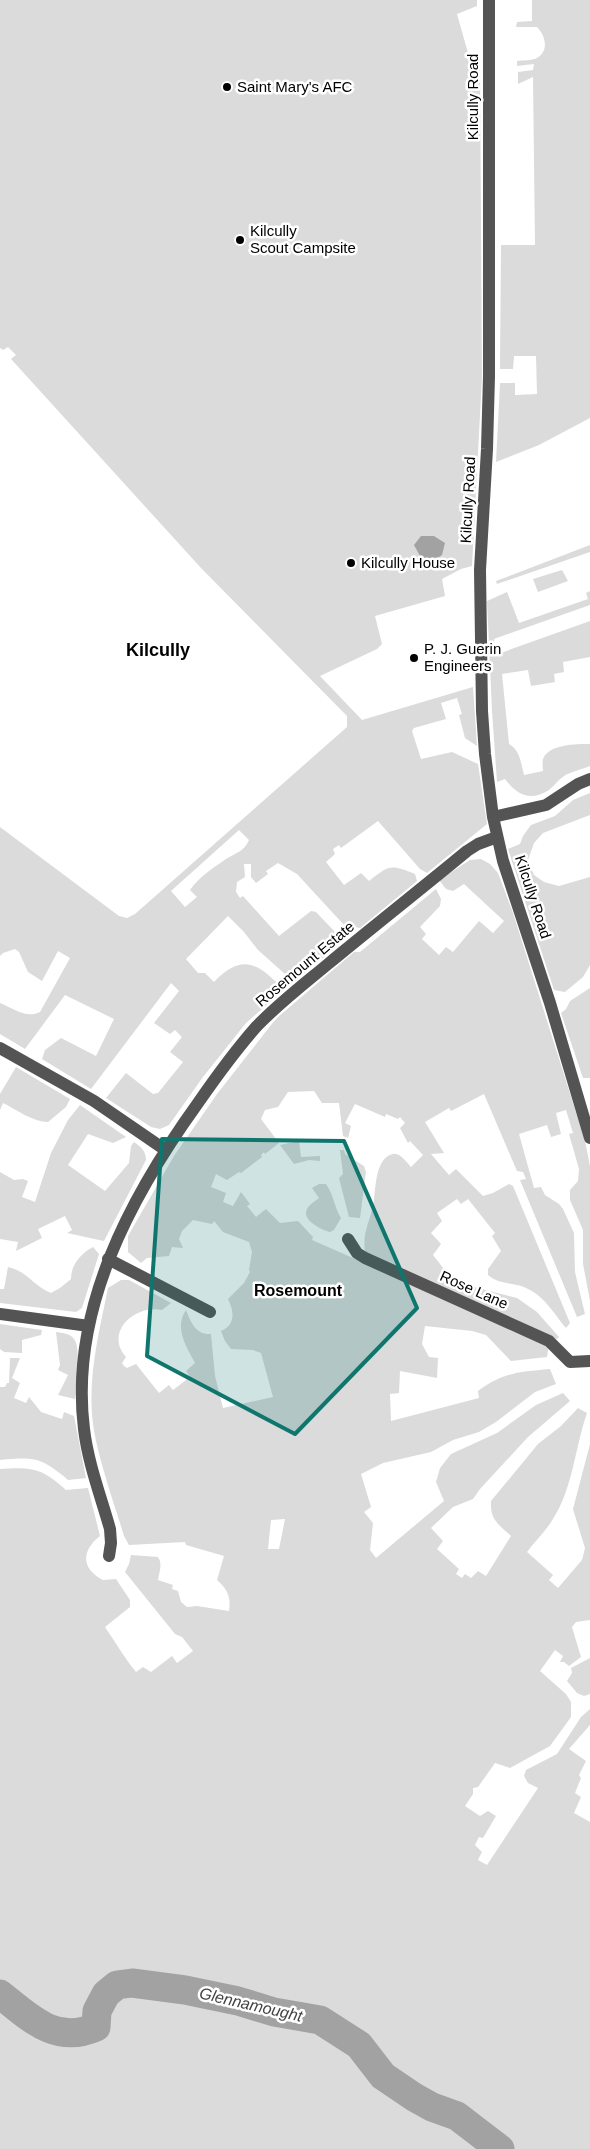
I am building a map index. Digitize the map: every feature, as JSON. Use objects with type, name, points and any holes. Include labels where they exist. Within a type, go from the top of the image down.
[{"type":"street","name":"Kilcully Road","points":[[489,0],[489,376],[480,570],[482,711],[493,816],[498,837],[590,1138]]},
{"type":"street","points":[[493,816],[546,805],[578,784],[590,779]]},
{"type":"street","name":"Rosemount Estate","points":[[108,1556],[112,1543],[110,1530],[83,1428],[82,1390],[89,1326],[96,1295],[108,1259],[164,1149],[240,1046],[274,1010],[467,851],[478,844],[498,837]]},
{"type":"street","points":[[0,1048],[94,1102],[164,1149]]},
{"type":"street","name":"Rose Lane","points":[[348,1239],[357,1253],[365,1258],[548,1341],[570,1362],[590,1361]]},
{"type":"street","points":[[108,1259],[210,1312]]},
{"type":"street","points":[[0,1314],[89,1326]]},
{"type":"highlighted area","points":[[162,1139],[344,1141],[417,1308],[295,1434],[147,1356]]},
{"type":"shaded area","name":"Kilcully Scout Campsite","points":[[0,0],[477,0],[477,6],[457,14],[468,53],[480,68],[482,377],[472,566],[461,569],[442,579],[445,596],[375,616],[382,644],[377,649],[320,676],[362,720],[473,687],[477,746],[465,738],[459,715],[462,714],[457,698],[441,703],[446,719],[414,728],[412,731],[421,759],[452,752],[478,764],[487,824],[427,873],[420,869],[378,821],[341,848],[339,845],[333,849],[335,854],[326,862],[344,885],[361,873],[369,881],[390,868],[415,874],[417,881],[360,928],[344,925],[297,874],[278,863],[266,871],[268,874],[256,883],[251,877],[251,864],[244,864],[245,877],[237,882],[236,892],[240,898],[243,896],[279,936],[311,911],[316,912],[336,933],[336,947],[294,982],[258,950],[228,916],[186,959],[198,973],[205,973],[214,982],[234,967],[242,964],[250,965],[259,968],[284,990],[246,1023],[203,1077],[169,1125],[160,1129],[151,1127],[106,1098],[126,1073],[153,1094],[158,1093],[183,1062],[170,1052],[182,1037],[175,1030],[170,1034],[154,1023],[179,991],[171,983],[91,1089],[42,1059],[45,1050],[61,1038],[96,1056],[114,1019],[65,995],[25,1049],[0,1034],[0,1003],[25,1014],[40,1012],[70,958],[58,951],[42,981],[28,972],[19,952],[15,949],[0,956],[0,827],[119,916],[127,918],[135,914],[347,727],[347,716],[201,568],[11,359],[16,355],[8,347],[3,350],[0,348]],"holes":[[[239,830],[249,840],[242,850],[206,873],[198,881],[190,890],[197,897],[185,907],[171,891]]]},
{"type":"shaded area","points":[[532,0],[590,0],[590,418],[539,445],[496,462],[500,383],[515,383],[515,395],[537,394],[536,356],[514,356],[513,369],[500,369],[501,245],[535,245],[533,77],[518,84],[518,72],[533,70],[534,64],[517,66],[517,61],[537,58],[541,55],[545,43],[537,27],[516,27],[517,22],[532,21]]},
{"type":"shaded area","points":[[421,536],[434,536],[445,543],[442,555],[433,561],[420,556],[414,545]]},
{"type":"shaded area","points":[[590,545],[590,552],[497,584],[496,581]]},
{"type":"shaded area","points":[[562,570],[568,581],[538,592],[533,579]]},
{"type":"shaded area","points":[[590,591],[590,605],[494,639],[495,655],[590,621],[590,657],[563,662],[564,672],[554,674],[555,682],[531,686],[528,670],[502,674],[509,744],[518,753],[524,775],[543,771],[543,759],[551,750],[564,746],[590,744],[590,766],[564,776],[542,794],[536,796],[524,795],[514,789],[505,779],[497,782],[487,601],[507,592],[519,623],[588,599],[586,593]]},
{"type":"shaded area","points":[[590,793],[590,815],[543,833],[534,843],[528,860],[534,875],[544,882],[559,886],[590,877],[590,965],[583,977],[565,992],[554,990],[508,849],[520,844],[531,825],[555,816],[573,800]]},
{"type":"shaded area","points":[[481,859],[490,864],[498,873],[513,913],[585,1141],[590,1166],[590,1301],[583,1264],[583,1230],[570,1200],[570,1190],[578,1181],[579,1169],[569,1134],[573,1133],[566,1110],[556,1113],[561,1134],[551,1137],[547,1125],[519,1134],[534,1188],[541,1187],[545,1195],[559,1204],[574,1233],[575,1272],[585,1314],[577,1317],[520,1180],[526,1179],[523,1172],[517,1171],[484,1094],[451,1111],[449,1108],[425,1122],[444,1153],[431,1154],[449,1175],[456,1169],[483,1196],[509,1184],[513,1186],[570,1323],[566,1328],[534,1292],[497,1280],[488,1275],[488,1269],[501,1251],[492,1236],[495,1233],[468,1199],[461,1204],[457,1199],[437,1213],[442,1221],[431,1233],[441,1244],[433,1255],[447,1273],[462,1284],[517,1298],[537,1312],[559,1337],[557,1339],[546,1336],[366,1255],[364,1242],[366,1230],[373,1206],[377,1176],[382,1162],[387,1157],[396,1154],[401,1156],[411,1167],[423,1155],[410,1141],[408,1143],[400,1128],[405,1123],[400,1117],[398,1119],[386,1114],[385,1117],[355,1104],[345,1123],[351,1126],[348,1138],[343,1136],[339,1103],[322,1103],[314,1091],[288,1092],[278,1107],[265,1110],[261,1119],[279,1143],[265,1154],[264,1152],[261,1155],[262,1157],[241,1173],[239,1172],[227,1180],[216,1174],[211,1187],[226,1193],[223,1202],[233,1206],[241,1192],[250,1204],[247,1206],[256,1217],[266,1209],[280,1223],[298,1221],[313,1237],[312,1240],[549,1344],[547,1357],[511,1361],[486,1335],[472,1331],[425,1326],[422,1344],[429,1357],[438,1358],[437,1378],[400,1371],[399,1393],[390,1394],[391,1421],[479,1398],[478,1391],[504,1376],[512,1374],[550,1369],[556,1384],[535,1392],[496,1422],[479,1432],[453,1440],[431,1452],[383,1463],[361,1474],[371,1507],[364,1512],[373,1523],[370,1550],[376,1558],[444,1501],[436,1482],[440,1468],[451,1454],[497,1433],[536,1405],[563,1393],[570,1401],[528,1437],[473,1499],[453,1507],[431,1528],[443,1541],[437,1549],[459,1569],[456,1574],[462,1578],[465,1574],[471,1578],[478,1571],[486,1576],[511,1536],[493,1517],[491,1501],[538,1444],[561,1426],[578,1408],[587,1413],[560,1507],[547,1528],[527,1552],[553,1575],[549,1580],[558,1588],[582,1560],[585,1548],[573,1509],[590,1444],[590,1620],[576,1622],[572,1627],[581,1657],[569,1666],[564,1662],[560,1662],[563,1656],[555,1650],[540,1671],[566,1694],[571,1702],[571,1717],[550,1746],[510,1768],[495,1763],[478,1787],[473,1788],[473,1794],[465,1806],[480,1816],[488,1811],[496,1816],[483,1838],[479,1837],[475,1845],[482,1852],[478,1860],[487,1865],[538,1788],[528,1783],[524,1776],[526,1770],[557,1754],[581,1717],[590,1709],[590,1725],[569,1749],[586,1761],[579,1775],[581,1778],[575,1793],[581,1797],[574,1813],[590,1822],[590,2149],[0,2149],[0,1469],[20,1468],[36,1470],[50,1477],[66,1490],[88,1488],[100,1536],[94,1541],[87,1553],[87,1564],[90,1570],[103,1580],[116,1579],[130,1600],[130,1607],[105,1627],[136,1672],[143,1667],[151,1672],[172,1656],[177,1663],[193,1651],[182,1637],[175,1634],[125,1572],[131,1555],[158,1557],[160,1566],[158,1580],[173,1585],[172,1589],[178,1591],[181,1602],[187,1607],[197,1606],[229,1611],[230,1602],[228,1594],[217,1580],[224,1556],[186,1545],[185,1542],[129,1545],[124,1536],[101,1461],[92,1418],[91,1399],[94,1362],[108,1288],[121,1280],[129,1280],[171,1303],[162,1310],[142,1311],[133,1316],[126,1322],[119,1338],[120,1348],[126,1357],[122,1363],[124,1366],[127,1368],[136,1364],[159,1393],[169,1385],[173,1390],[190,1377],[186,1371],[195,1363],[185,1344],[181,1330],[181,1323],[186,1310],[192,1324],[198,1330],[211,1334],[215,1376],[223,1408],[273,1397],[261,1353],[253,1350],[231,1349],[221,1331],[229,1325],[232,1317],[232,1308],[228,1299],[244,1283],[250,1272],[252,1252],[249,1242],[223,1232],[214,1221],[212,1224],[193,1220],[182,1231],[179,1239],[183,1248],[172,1247],[169,1256],[147,1258],[141,1263],[128,1252],[128,1236],[174,1156],[217,1094],[271,1025],[354,952],[360,952],[436,889],[441,899],[440,906],[420,927],[426,934],[422,939],[439,955],[446,947],[453,952],[479,921],[493,933],[504,921],[464,884],[453,891],[446,889],[439,880],[470,860]],"holes":[[[285,1519],[279,1549],[268,1549],[271,1520]]]},
{"type":"shaded area","points":[[590,988],[590,1078],[583,1078],[561,1013],[566,1009],[570,1001]]},
{"type":"shaded area","points":[[16,1067],[70,1099],[66,1107],[48,1122],[31,1118],[3,1103],[0,1110],[0,1094]]},
{"type":"shaded area","points":[[80,1105],[126,1137],[113,1143],[88,1134],[68,1165],[105,1191],[129,1163],[131,1146],[134,1142],[143,1150],[146,1160],[104,1241],[67,1233],[72,1230],[65,1216],[38,1229],[42,1238],[16,1251],[18,1242],[0,1239],[0,1172],[14,1180],[23,1179],[28,1181],[22,1197],[35,1202],[51,1153],[68,1120]]},
{"type":"shaded area","points":[[299,1141],[301,1157],[320,1156],[320,1161],[309,1160],[294,1164],[280,1145]]},
{"type":"shaded area","points":[[340,1150],[344,1150],[345,1154],[364,1166],[366,1172],[360,1218],[349,1217],[339,1178],[343,1174]]},
{"type":"shaded area","points":[[319,1184],[326,1184],[341,1218],[334,1230],[330,1232],[313,1224],[306,1213],[309,1206],[319,1198],[312,1188]]},
{"type":"shaded area","points":[[93,1247],[99,1254],[82,1308],[76,1312],[0,1303],[0,1289],[4,1289],[8,1267],[21,1272],[51,1293],[71,1279],[71,1274],[77,1260]]},
{"type":"shaded area","points":[[0,1324],[42,1330],[41,1335],[22,1340],[22,1353],[4,1352],[0,1349]]},
{"type":"shaded area","points":[[56,1332],[66,1334],[74,1339],[78,1350],[75,1399],[58,1395],[68,1375],[58,1370],[60,1365]]},
{"type":"shaded area","points":[[10,1358],[20,1358],[12,1378],[20,1383],[14,1398],[26,1403],[29,1397],[41,1412],[62,1419],[64,1412],[74,1416],[86,1478],[68,1480],[51,1467],[37,1460],[0,1460],[0,1387],[5,1387],[9,1383]]},
{"type":"shaded area","points":[[590,1658],[590,1694],[584,1696],[577,1693],[567,1681],[572,1673],[571,1668]]},
{"type":"waterway","name":"Glennamought","points":[[0,1994],[33,2020],[56,2031],[68,2033],[82,2032],[96,2027],[97,2011],[106,1994],[117,1985],[132,1983],[185,1990],[238,2001],[274,2012],[320,2020],[359,2045],[383,2076],[432,2107],[457,2116],[500,2149]]},
{"type":"place","name":"Saint Mary's AFC","points":[[227,87]]},
{"type":"place","name":"Kilcully Scout Campsite","points":[[240,240]]},
{"type":"place","name":"Kilcully House","points":[[351,563]]},
{"type":"place","name":"P. J. Guerin Engineers","points":[[414,658]]},
{"type":"district","name":"Kilcully","points":[[158,650]]},
{"type":"district","name":"Rosemount","points":[[298,1290]]}]
